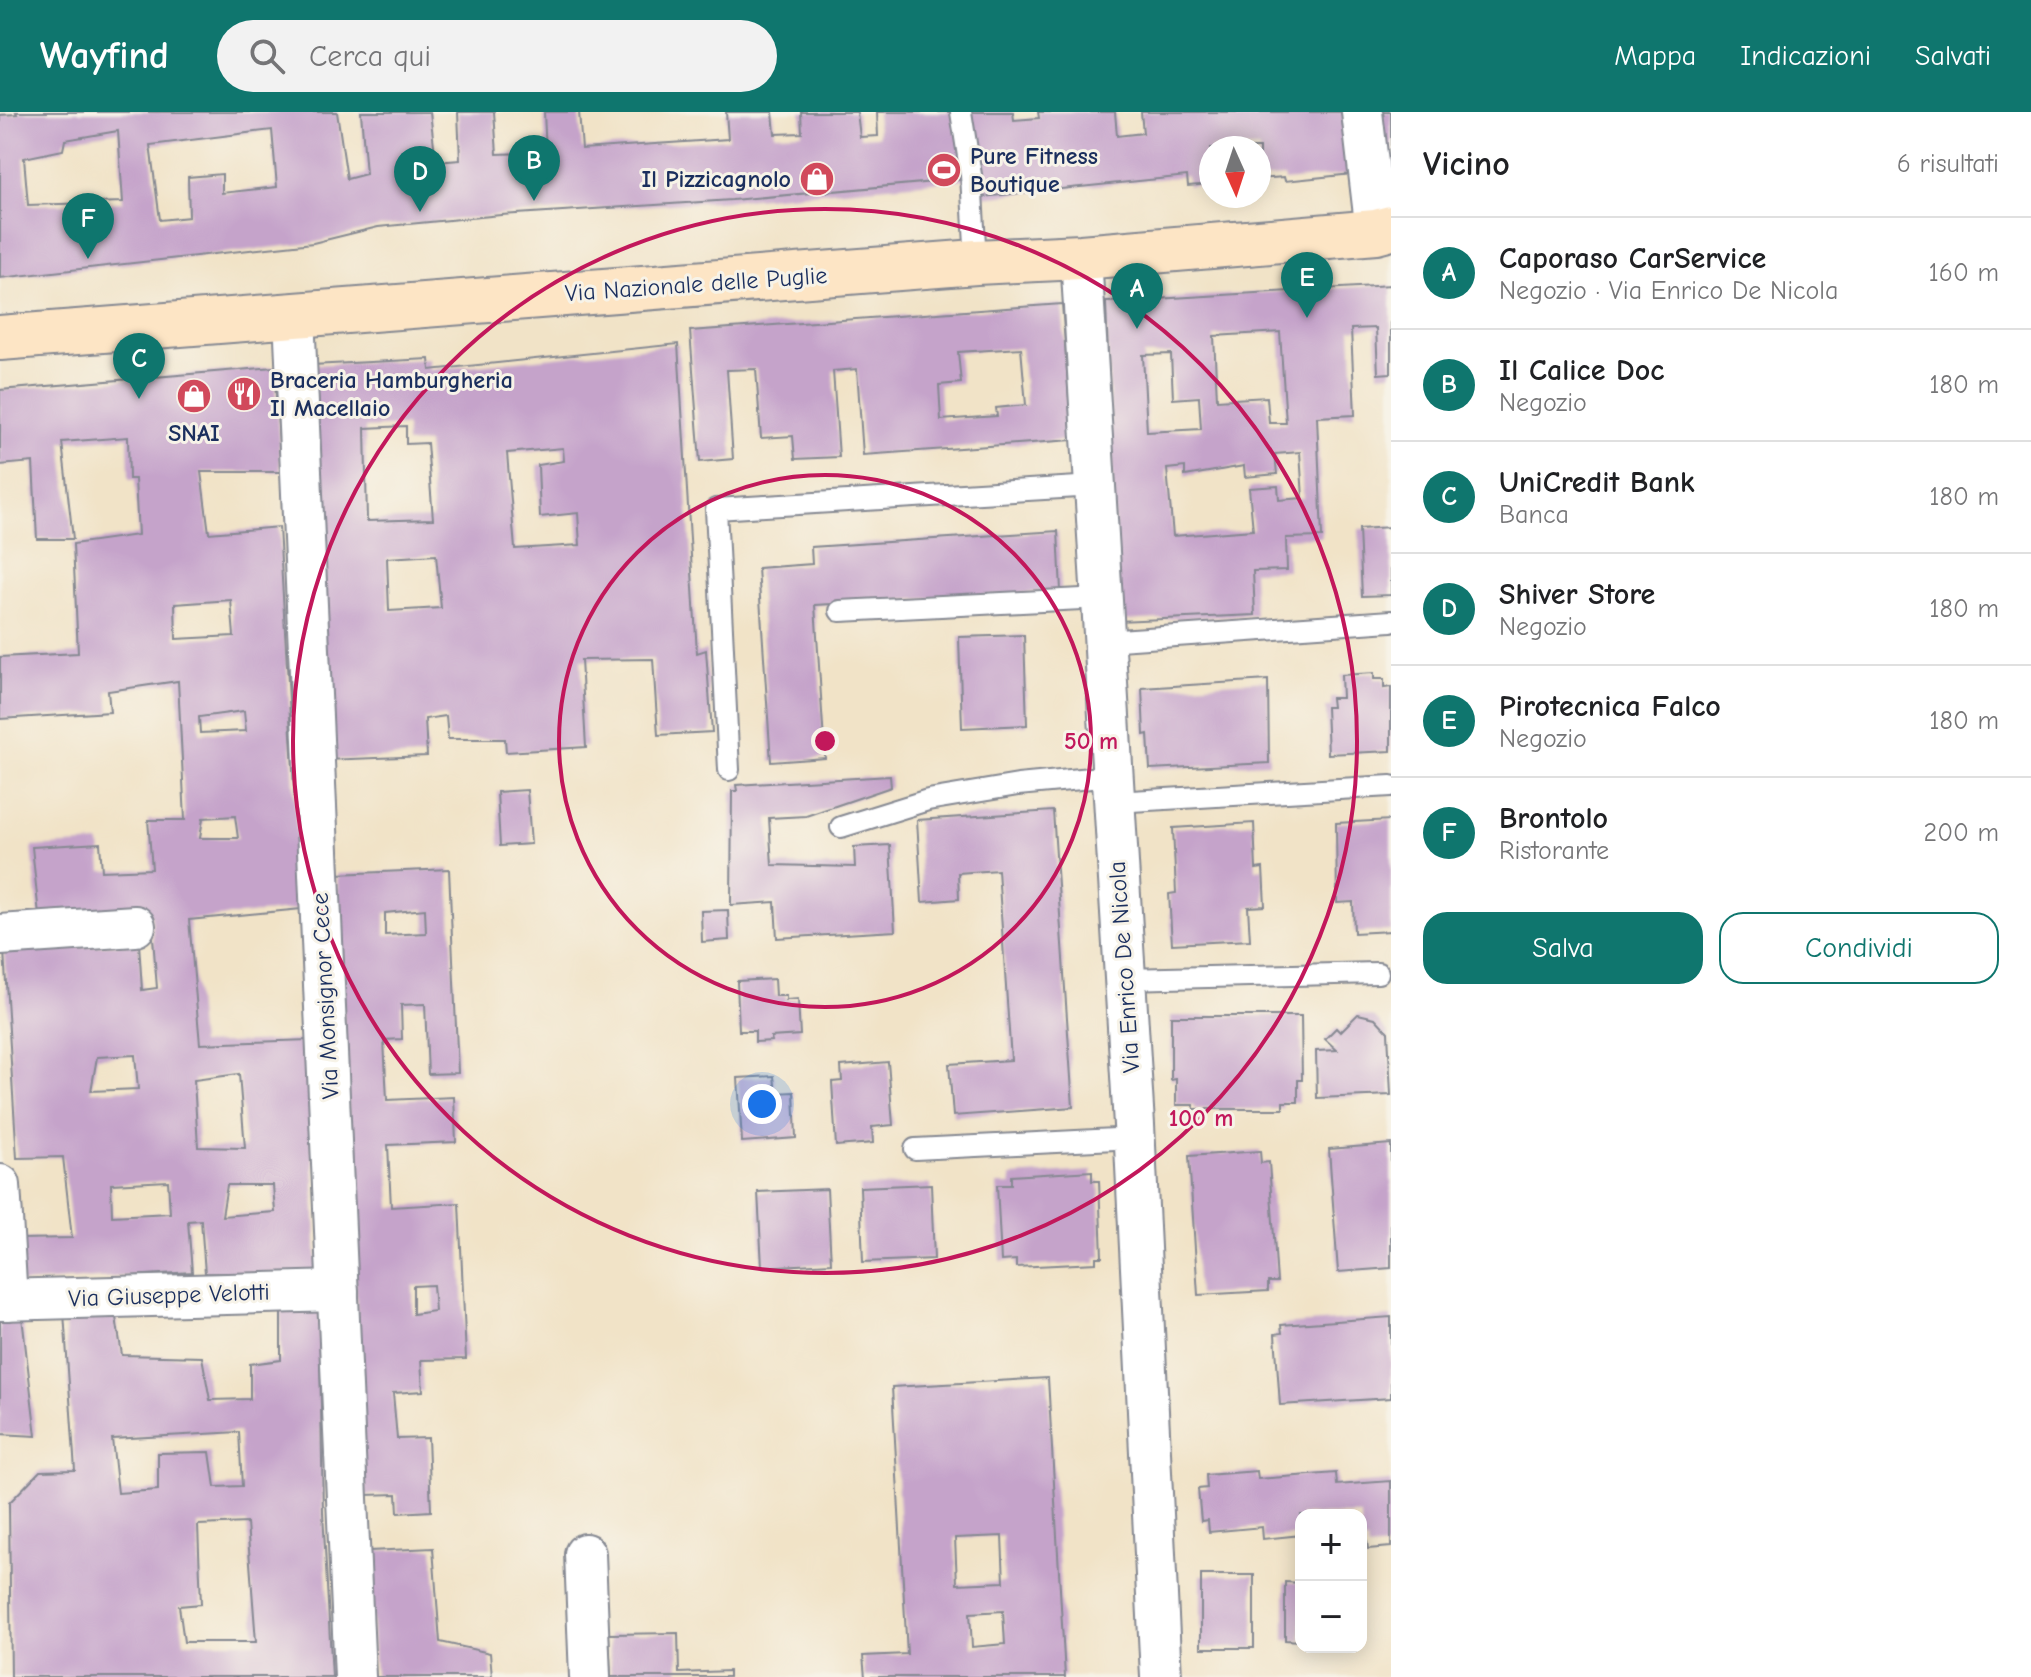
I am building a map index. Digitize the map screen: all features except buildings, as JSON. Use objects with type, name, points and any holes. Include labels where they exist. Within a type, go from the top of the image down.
[{"type":"main road","name":"Via Nazionale delle Puglie","points":[[0,338],[976,262],[1081,257],[1384,230]]},
{"type":"street","points":[[1362,112],[1384,230]]},
{"type":"street","name":"Via Enrico De Nicola","points":[[1081,257],[1135,1138],[1161,1677]]},
{"type":"street","name":"Via Monsignor Cece","points":[[294,315],[355,1677]]},
{"type":"street","points":[[0,935],[135,926]]},
{"type":"street","points":[[0,1185],[4,1300]]},
{"type":"street","name":"Via Giuseppe Velotti","points":[[4,1300],[338,1291]]},
{"type":"street","points":[[585,1554],[590,1677]]},
{"type":"lane","points":[[961,112],[971,175],[976,262]]},
{"type":"lane","points":[[729,770],[716,509],[1095,486]]},
{"type":"lane","points":[[840,611],[1102,598]]},
{"type":"lane","points":[[1104,641],[1391,621]]},
{"type":"lane","points":[[841,827],[928,800],[1018,785],[1113,789],[1391,786]]},
{"type":"lane","points":[[1125,979],[1378,973]]},
{"type":"lane","points":[[915,1149],[1135,1138]]},
{"type":"place","name":"Pure Fitness Boutique","points":[[944,170]]},
{"type":"place","name":"Il Pizzicagnolo","points":[[817,179]]},
{"type":"place","name":"Il Calice Doc","points":[[534,201]]},
{"type":"place","name":"Shiver Store","points":[[420,212]]},
{"type":"place","name":"Brontolo","points":[[88,259]]},
{"type":"place","name":"Pirotecnica Falco","points":[[1307,318]]},
{"type":"place","name":"Caporaso CarService","points":[[1137,329]]},
{"type":"place","name":"Braceria Hamburgheria Il Macellaio","points":[[244,394]]},
{"type":"place","name":"SNAI","points":[[194,396]]},
{"type":"place","name":"UniCredit Bank","points":[[139,399]]}]
